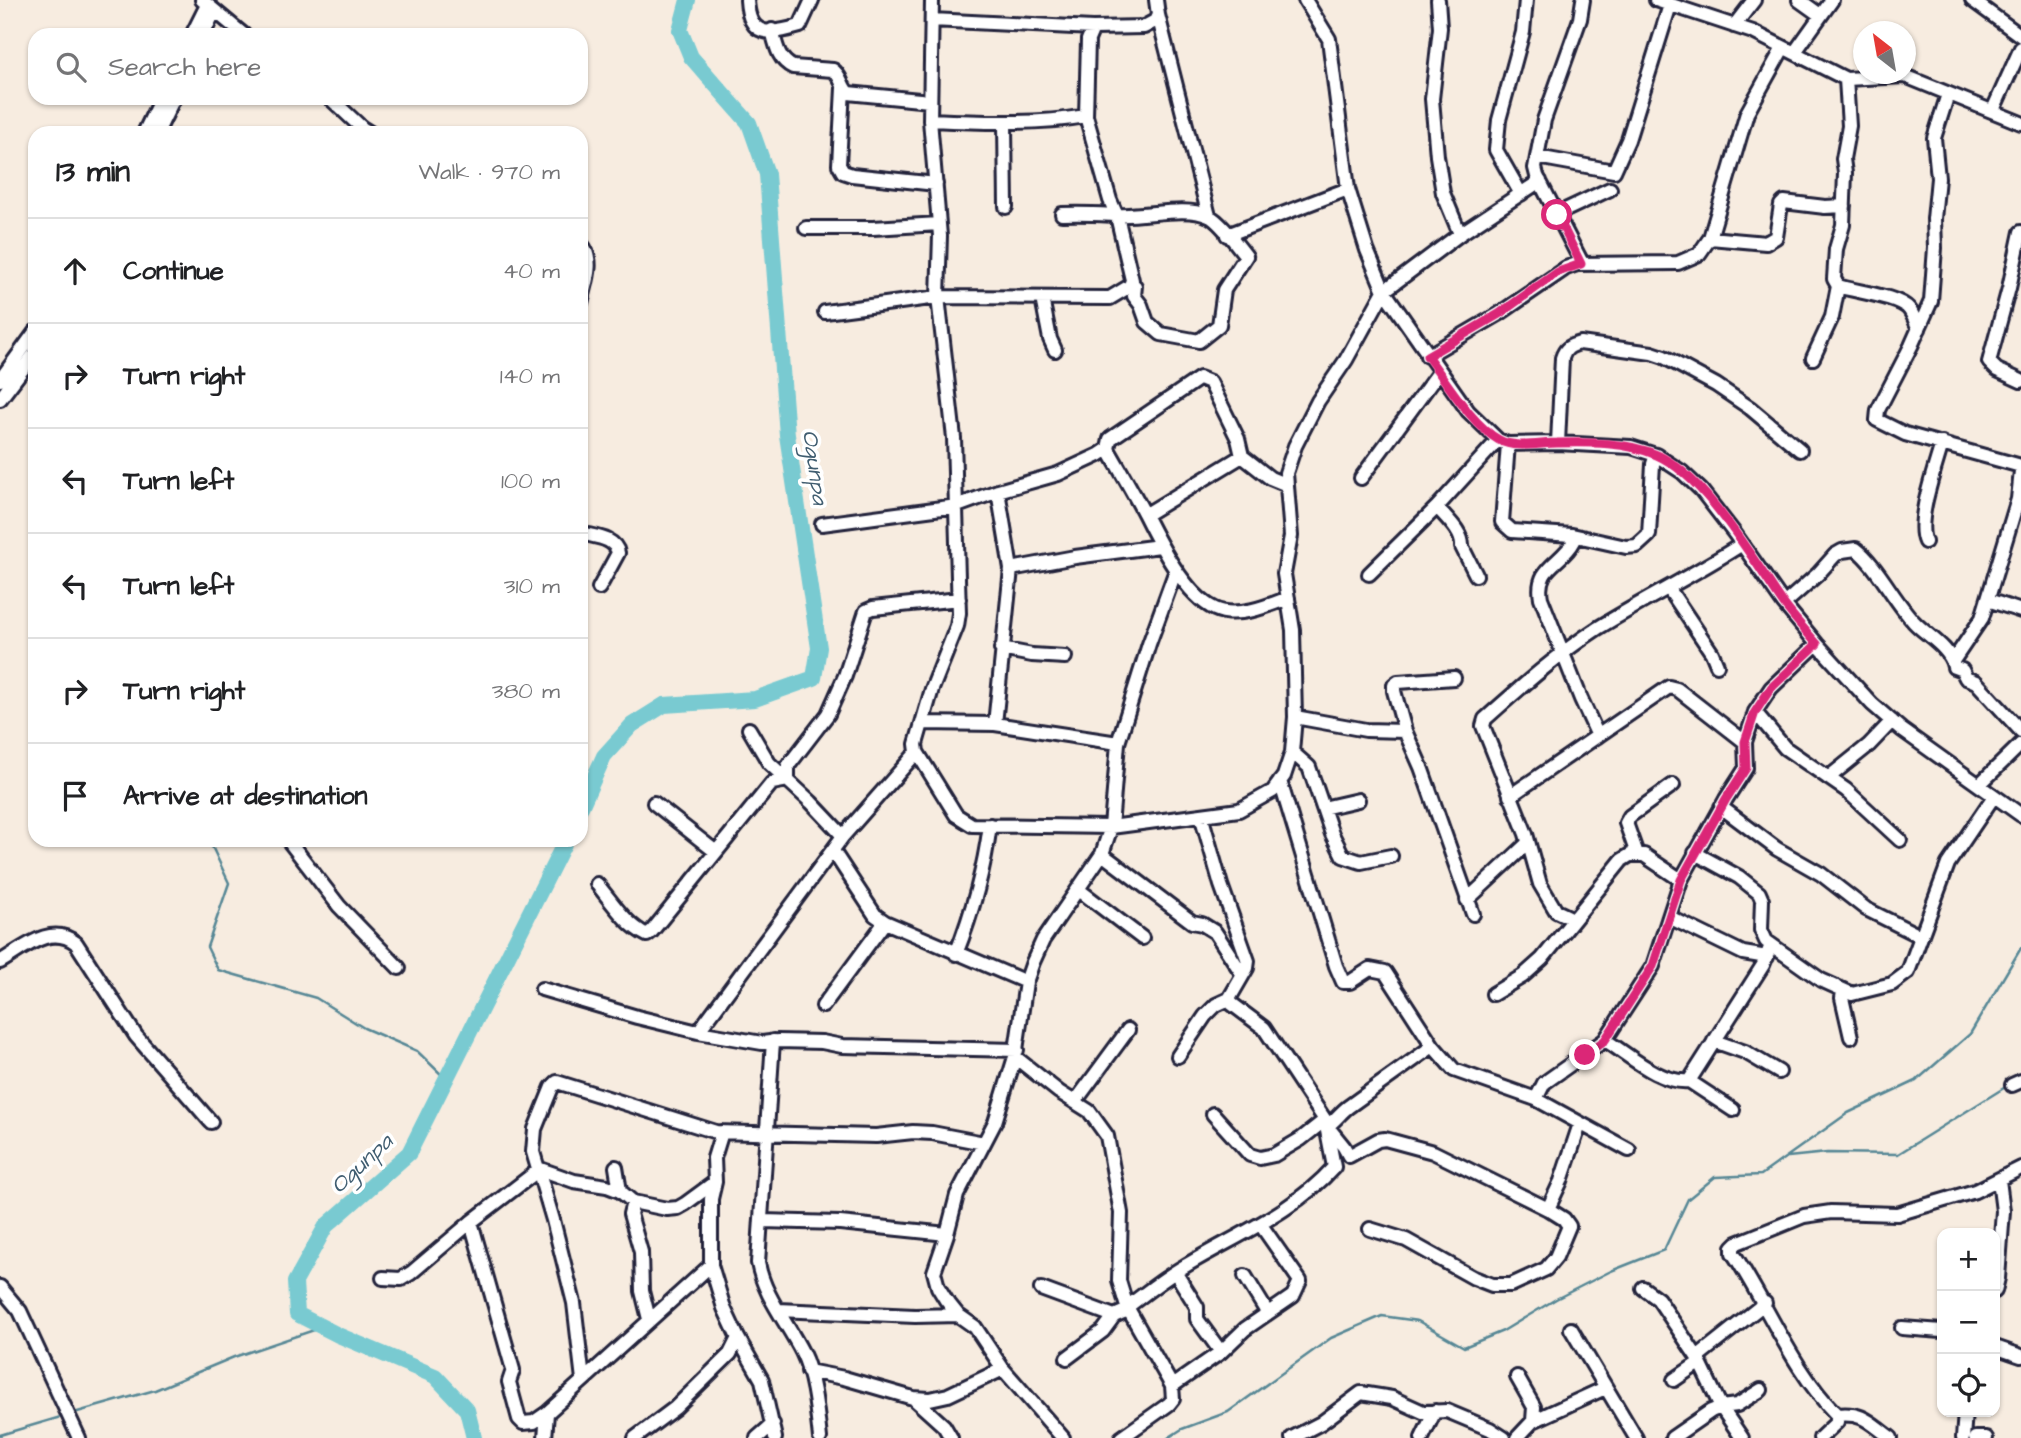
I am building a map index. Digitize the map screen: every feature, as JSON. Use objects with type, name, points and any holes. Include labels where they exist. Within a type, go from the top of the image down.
[{"type":"street","points":[[747,0],[748,15],[756,29],[772,30],[787,30],[800,26],[812,0]]},
{"type":"street","points":[[932,0],[930,120],[939,224],[939,297],[954,438],[959,599],[957,626],[932,689],[917,737],[917,752],[956,815],[972,825],[1111,827],[1239,810],[1273,791],[1284,776],[1292,752],[1295,717],[1293,630],[1284,574],[1291,536],[1286,473],[1296,446],[1318,401],[1346,360],[1384,291],[1460,234],[1540,181]]},
{"type":"street","points":[[1156,0],[1209,216]]},
{"type":"street","points":[[1305,0],[1329,39],[1348,189],[1357,224],[1384,291],[1468,411],[1503,442],[1616,445],[1656,455],[1682,472],[1701,490],[1784,604],[1872,704],[2021,815]]},
{"type":"street","points":[[1438,0],[1440,28],[1432,99],[1437,156],[1443,193],[1460,234]]},
{"type":"street","points":[[1521,194],[1496,150],[1499,120],[1523,32],[1526,0]]},
{"type":"street","points":[[1581,264],[1535,168],[1544,120],[1580,19],[1583,0]]},
{"type":"street","points":[[1656,0],[1734,26],[1846,79],[1905,76],[2021,122]]},
{"type":"street","points":[[1734,26],[1754,0]]},
{"type":"street","points":[[1800,0],[1820,15]]},
{"type":"street","points":[[1427,356],[1499,314],[1558,272],[1581,264],[1678,263],[1699,254],[1710,238],[1747,113],[1789,50],[1832,0]]},
{"type":"street","points":[[1972,0],[2021,36]]},
{"type":"street","points":[[1537,157],[1614,171],[1628,140],[1670,5]]},
{"type":"street","points":[[196,28],[208,6]]},
{"type":"street","points":[[204,28],[208,6]]},
{"type":"street","points":[[208,6],[235,28]]},
{"type":"street","points":[[932,20],[1093,29],[1144,27],[1155,21],[1158,15]]},
{"type":"street","points":[[825,312],[939,297],[1110,298],[1130,286],[1132,280],[1117,216],[1086,116],[1088,40],[1093,29]]},
{"type":"street","points":[[772,30],[776,47],[787,64],[837,72],[843,88],[839,165],[843,172],[936,184]]},
{"type":"street","points":[[1993,110],[2021,48]]},
{"type":"street","points":[[1813,358],[1832,317],[1838,286],[1834,279],[1836,249],[1843,225],[1843,159],[1849,126],[1846,79]]},
{"type":"street","points":[[843,88],[848,93],[930,101]]},
{"type":"street","points":[[1948,94],[1934,138],[1938,178],[1932,288],[1928,312],[1878,410],[1877,420],[1906,434],[2021,469],[2020,499],[1982,618],[1953,661]]},
{"type":"street","points":[[148,126],[158,105]]},
{"type":"street","points":[[160,126],[171,105]]},
{"type":"street","points":[[337,105],[360,126]]},
{"type":"street","points":[[930,120],[1005,123],[1065,120],[1086,116]]},
{"type":"street","points":[[1005,123],[1006,207]]},
{"type":"street","points":[[1227,235],[1348,189]]},
{"type":"street","points":[[1557,215],[1610,189]]},
{"type":"street","points":[[1710,238],[1766,243],[1776,236],[1781,205],[1784,202],[1825,207],[1844,206]]},
{"type":"street","points":[[1062,214],[1092,212],[1117,216],[1199,212],[1219,222],[1246,256],[1224,290],[1219,325],[1199,341],[1161,334],[1147,322],[1141,305],[1134,296],[1135,286],[1130,286]]},
{"type":"street","points":[[806,228],[939,224]]},
{"type":"street","points":[[2021,232],[1989,362],[1997,370],[2021,381]]},
{"type":"street","points":[[1838,286],[1894,299],[1910,310],[1920,329]]},
{"type":"street","points":[[1042,298],[1050,339],[1055,350]]},
{"type":"street","points":[[1910,310],[1928,312]]},
{"type":"street","points":[[0,380],[28,342]]},
{"type":"street","points":[[1558,443],[1562,358],[1564,351],[1580,343],[1664,357],[1716,385],[1800,450]]},
{"type":"street","points":[[0,399],[28,362]]},
{"type":"street","points":[[1361,478],[1439,372]]},
{"type":"street","points":[[1286,485],[1270,478],[1242,456],[1238,439],[1206,378],[1200,378],[1110,439],[1108,449],[1160,546],[1176,570],[1202,600],[1216,610],[1234,612],[1266,607],[1288,598]]},
{"type":"street","points":[[1368,574],[1503,442]]},
{"type":"street","points":[[1503,442],[1502,522],[1513,531],[1572,536],[1626,547],[1637,546],[1649,535],[1653,464],[1656,455]]},
{"type":"street","points":[[1925,541],[1921,534],[1942,443]]},
{"type":"street","points":[[822,524],[957,506],[1058,474],[1108,449]]},
{"type":"street","points":[[1145,515],[1242,456]]},
{"type":"street","points":[[995,724],[1011,569],[998,491]]},
{"type":"street","points":[[1437,507],[1458,532],[1463,542],[1462,547],[1476,575]]},
{"type":"street","points":[[588,535],[613,542],[617,547],[618,553],[598,588]]},
{"type":"street","points":[[1572,536],[1574,541],[1543,574],[1539,587],[1541,598],[1598,736]]},
{"type":"street","points":[[1573,919],[1563,916],[1550,903],[1539,884],[1528,843],[1483,726],[1485,719],[1564,652],[1599,628],[1742,544]]},
{"type":"street","points":[[1011,569],[1160,546]]},
{"type":"street","points":[[1784,604],[1835,555],[1856,549],[1864,555],[1914,623],[1953,661],[1954,667],[1962,670],[1966,678],[1976,682],[2021,731]]},
{"type":"street","points":[[1063,1438],[1003,1369],[975,1327],[958,1315],[938,1287],[934,1272],[957,1195],[995,1122],[1016,1054],[1026,982],[1043,940],[1102,854],[1111,827],[1118,743],[1176,570]]},
{"type":"street","points":[[1669,589],[1712,653],[1717,665]]},
{"type":"street","points":[[788,780],[788,766],[828,714],[845,676],[866,611],[959,599]]},
{"type":"street","points":[[1988,600],[2021,611]]},
{"type":"street","points":[[1536,1099],[1544,1083],[1605,1040],[1653,966],[1681,880],[1746,768],[1745,742],[1755,712],[1771,688],[1817,644]]},
{"type":"street","points":[[1002,649],[1032,655],[1065,657]]},
{"type":"street","points":[[1454,678],[1398,682],[1394,685],[1394,691],[1405,731],[1421,767],[1472,915]]},
{"type":"street","points":[[1510,796],[1669,687],[1677,690],[1745,742]]},
{"type":"street","points":[[1755,712],[1785,748],[1846,790],[1900,840]]},
{"type":"street","points":[[1295,717],[1366,730],[1405,731]]},
{"type":"street","points":[[1828,778],[1869,745],[1892,721]]},
{"type":"street","points":[[923,723],[995,724],[1118,743]]},
{"type":"street","points":[[749,729],[769,763],[843,836]]},
{"type":"street","points":[[1979,786],[2021,744]]},
{"type":"street","points":[[698,1032],[843,836],[917,752]]},
{"type":"street","points":[[1292,752],[1309,767],[1338,849],[1343,856],[1361,862],[1391,856]]},
{"type":"street","points":[[597,884],[627,921],[647,935],[772,783],[788,780]]},
{"type":"street","points":[[1280,781],[1336,967],[1343,982],[1350,982],[1370,969],[1385,972],[1433,1046],[1454,1070],[1536,1099],[1629,1150]]},
{"type":"street","points":[[1637,854],[1626,823],[1630,816],[1673,785]]},
{"type":"street","points":[[1669,917],[1743,953],[1769,951],[1852,994],[1892,984],[1908,972],[1948,863],[1994,796]]},
{"type":"street","points":[[1323,808],[1358,800]]},
{"type":"street","points":[[654,803],[716,852]]},
{"type":"street","points":[[1721,807],[1777,849],[1821,874],[1866,909],[1920,936]]},
{"type":"street","points":[[1178,1056],[1205,1016],[1216,1005],[1229,999],[1247,968],[1247,954],[1221,885],[1201,815]]},
{"type":"street","points":[[956,954],[975,903],[985,864],[990,825]]},
{"type":"street","points":[[1467,900],[1528,843]]},
{"type":"street","points":[[293,847],[339,906],[399,968]]},
{"type":"street","points":[[833,851],[875,915],[884,922],[1026,982]]},
{"type":"street","points":[[1689,1081],[1769,951],[1761,930],[1762,900],[1759,893],[1739,877],[1695,853]]},
{"type":"street","points":[[1102,854],[1161,901],[1192,922],[1202,923],[1215,932],[1243,975]]},
{"type":"street","points":[[1493,994],[1523,976],[1542,959],[1622,860],[1637,854],[1644,855],[1681,880]]},
{"type":"street","points":[[1079,890],[1142,938]]},
{"type":"street","points":[[822,1006],[884,922]]},
{"type":"street","points":[[0,962],[51,935],[65,935],[76,943],[136,1036],[211,1122]]},
{"type":"street","points":[[542,989],[698,1032],[762,1043],[822,1042],[842,1046],[1016,1054],[1089,1111],[1107,1136],[1121,1213],[1119,1281],[1128,1309],[1172,1385],[1173,1399],[1169,1405],[1121,1438]]},
{"type":"street","points":[[1843,991],[1842,998],[1851,1037]]},
{"type":"street","points":[[1229,999],[1264,1028],[1349,1156]]},
{"type":"street","points":[[1075,1102],[1128,1030]]},
{"type":"street","points":[[1605,1040],[1656,1072],[1678,1082],[1689,1081],[1733,1110]]},
{"type":"street","points":[[773,1041],[758,1263],[765,1287],[803,1354],[820,1438]]},
{"type":"street","points":[[1714,1041],[1745,1052],[1779,1073]]},
{"type":"street","points":[[1213,1114],[1250,1155],[1260,1158],[1283,1150],[1326,1123],[1433,1046]]},
{"type":"street","points":[[583,1380],[574,1303],[540,1169],[533,1152],[534,1137],[552,1087],[557,1082],[722,1132],[876,1136],[923,1133],[984,1143]]},
{"type":"street","points":[[1326,1123],[1334,1167]]},
{"type":"street","points":[[1548,1209],[1561,1181],[1580,1124]]},
{"type":"street","points":[[722,1132],[714,1158],[711,1265],[724,1308],[762,1380],[775,1438]]},
{"type":"street","points":[[1067,1358],[1103,1331],[1114,1316],[1128,1309],[1175,1272],[1261,1225],[1349,1156],[1378,1140],[1390,1140],[1433,1152],[1548,1209],[1564,1219],[1569,1226],[1565,1241],[1546,1269],[1511,1285],[1493,1285],[1474,1278],[1406,1240],[1370,1229]]},
{"type":"street","points":[[616,1167],[620,1191]]},
{"type":"street","points":[[1820,1438],[1838,1422],[1837,1415],[1805,1376],[1765,1303],[1733,1254],[1733,1247],[1804,1216],[1831,1212],[1897,1214],[1975,1191],[2021,1168]]},
{"type":"street","points":[[540,1169],[573,1181],[607,1186],[620,1191],[633,1202],[655,1207],[678,1208],[715,1182]]},
{"type":"street","points":[[383,1278],[401,1279],[411,1273],[540,1169]]},
{"type":"street","points":[[1999,1180],[2003,1211],[2000,1230]]},
{"type":"street","points":[[633,1202],[630,1214],[640,1252],[642,1291],[649,1319]]},
{"type":"street","points":[[761,1221],[840,1223],[947,1234]]},
{"type":"street","points":[[471,1223],[513,1370],[509,1382],[519,1419],[523,1423],[534,1422],[547,1413],[711,1265]]},
{"type":"street","points":[[1172,1385],[1221,1352],[1267,1312],[1293,1296],[1300,1283],[1261,1225]]},
{"type":"street","points":[[1175,1272],[1197,1307],[1197,1319],[1221,1352]]},
{"type":"street","points":[[1245,1276],[1267,1312]]},
{"type":"street","points":[[0,1287],[20,1311],[79,1438]]},
{"type":"street","points":[[1643,1288],[1658,1299],[1699,1359],[1721,1406],[1742,1438]]},
{"type":"street","points":[[1041,1289],[1114,1316]]},
{"type":"street","points":[[1674,1380],[1765,1303]]},
{"type":"street","points":[[778,1310],[958,1315]]},
{"type":"street","points":[[1902,1328],[1937,1331]]},
{"type":"street","points":[[1571,1329],[1636,1438]]},
{"type":"street","points":[[635,1438],[675,1408],[730,1354],[738,1338]]},
{"type":"street","points":[[2000,1350],[2021,1356]]},
{"type":"street","points":[[928,1404],[1003,1369]]},
{"type":"street","points":[[808,1371],[844,1378],[928,1404],[951,1438]]},
{"type":"street","points":[[1517,1377],[1534,1406],[1533,1421]]},
{"type":"street","points":[[1517,1438],[1533,1421],[1605,1388]]},
{"type":"street","points":[[1672,1438],[1721,1406],[1737,1405],[1761,1390]]},
{"type":"street","points":[[1292,1438],[1321,1423],[1361,1393],[1392,1398],[1423,1412],[1447,1411],[1484,1426],[1504,1438]]},
{"type":"street","points":[[1422,1438],[1435,1411]]},
{"type":"street","points":[[545,1438],[547,1413]]},
{"type":"street","points":[[1837,1415],[1853,1413],[1863,1416],[1891,1438]]},
{"type":"street","points":[[1963,1438],[1965,1417]]},
{"type":"street","points":[[757,1438],[773,1424]]},
{"type":"street","points":[[1976,1438],[1986,1438]]},
{"type":"waterway","name":"Ogunpa","points":[[588,791],[604,756],[632,725],[664,705],[755,699],[814,678],[819,648],[787,435],[767,174],[749,123],[691,57],[680,30],[688,0]]},
{"type":"waterway","points":[[212,847],[229,883],[207,947],[218,970],[316,998],[364,1028],[417,1051],[446,1079]]},
{"type":"waterway","name":"Ogunpa","points":[[474,1438],[467,1410],[435,1376],[338,1335],[297,1314],[295,1282],[326,1226],[409,1153],[562,847]]},
{"type":"waterway","points":[[1168,1438],[1182,1429],[1228,1412],[1331,1338],[1382,1316],[1418,1321],[1464,1347],[1503,1331],[1556,1299],[1611,1271],[1664,1250],[1688,1199],[1715,1177],[1761,1175],[1848,1113],[1916,1081],[1970,1034],[2021,948]]},
{"type":"waterway","points":[[1788,1157],[1827,1153],[1898,1154],[2007,1086]]},
{"type":"waterway","points":[[74,1413],[155,1390],[234,1357],[323,1327]]},
{"type":"waterway","points":[[0,1435],[64,1416]]},
{"type":"route","points":[[1557,215],[1581,264],[1558,272],[1499,314],[1427,356],[1468,411],[1498,440],[1508,444],[1558,443],[1631,447],[1656,455],[1682,472],[1701,490],[1784,604],[1817,644],[1771,688],[1755,712],[1746,733],[1746,768],[1681,880],[1653,966],[1605,1040],[1585,1055]]}]
